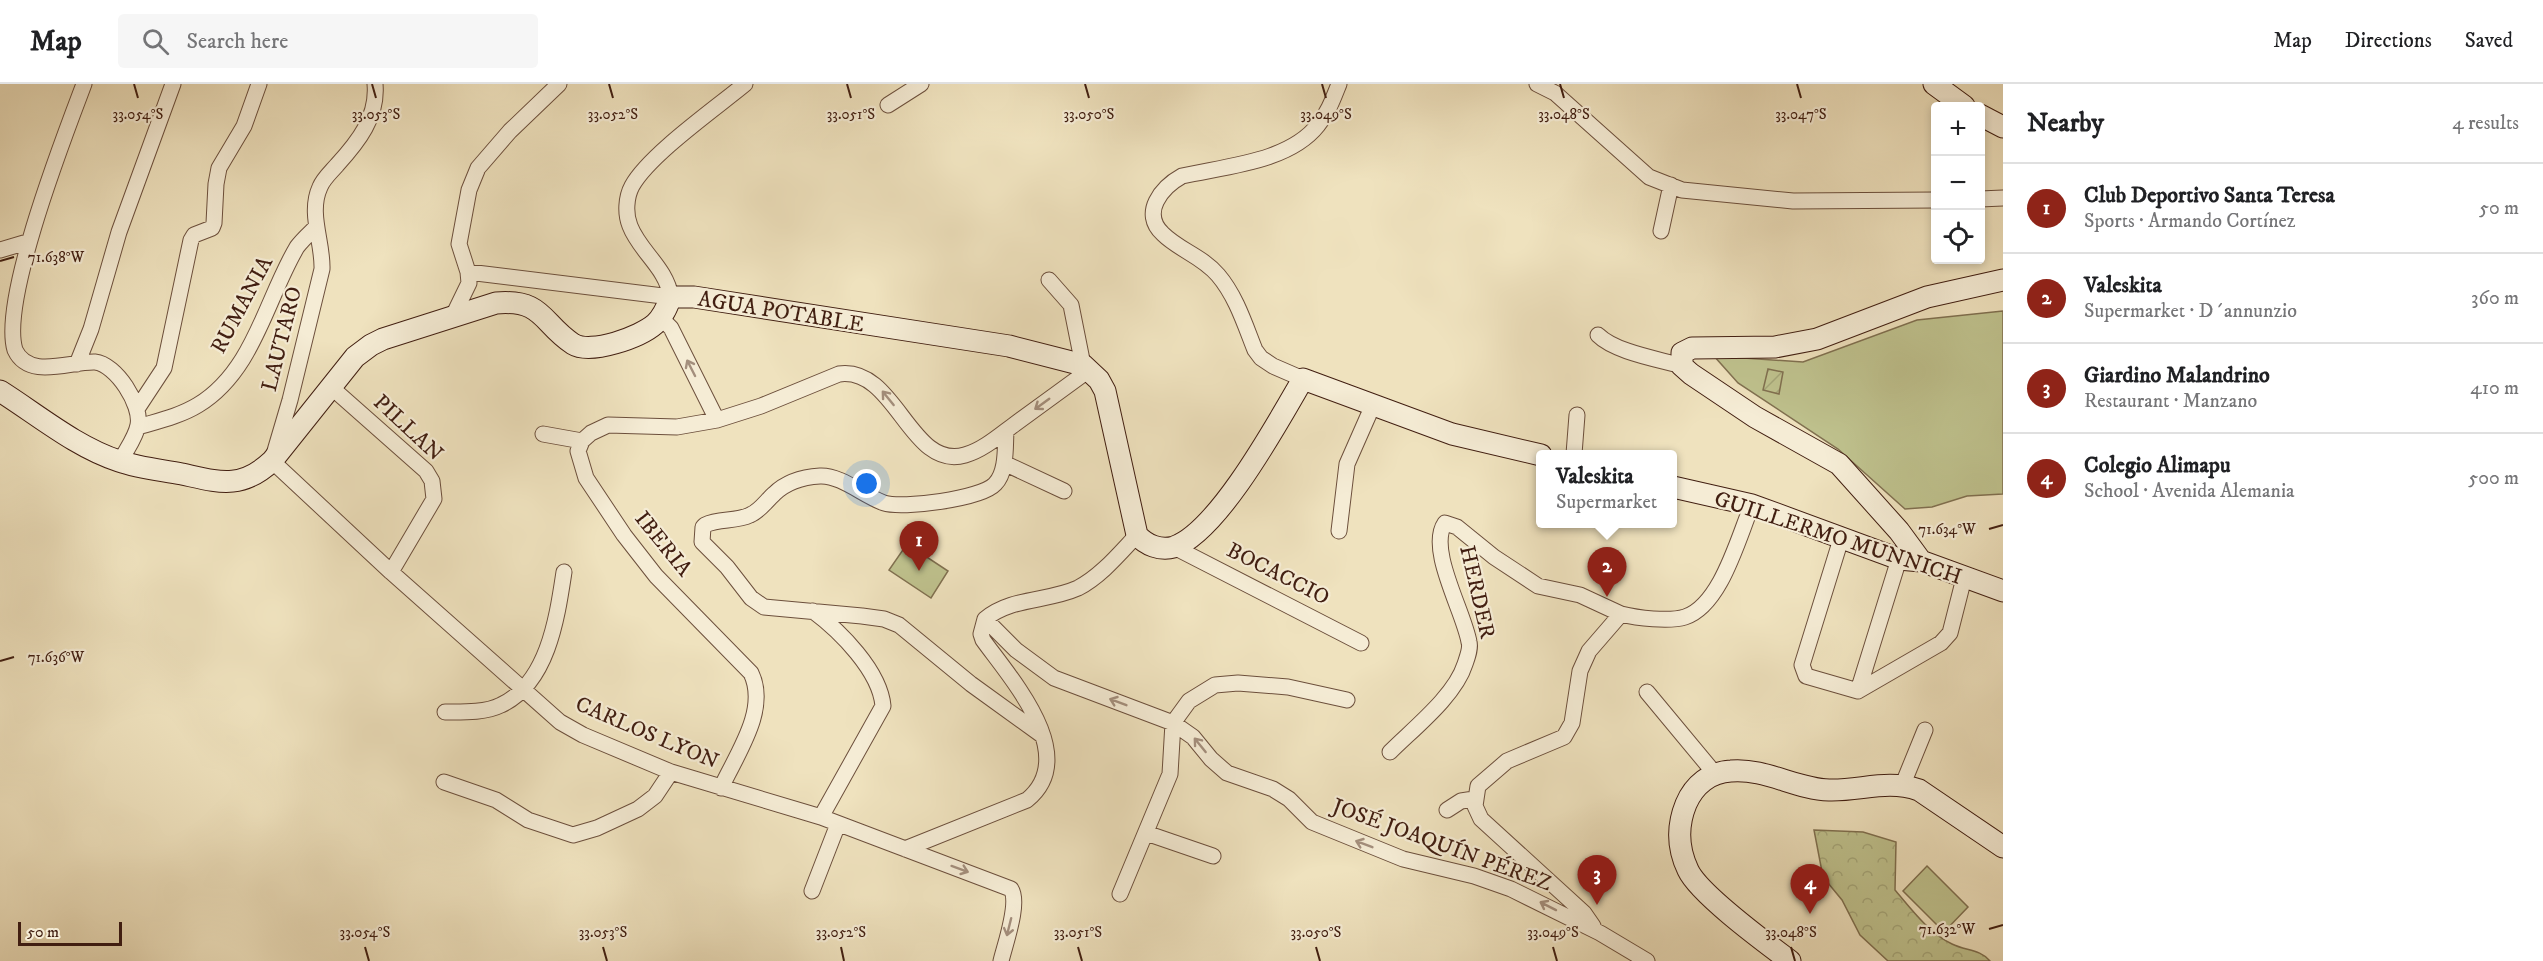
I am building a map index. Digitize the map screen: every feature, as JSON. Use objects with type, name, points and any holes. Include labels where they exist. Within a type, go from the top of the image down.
[{"type":"main road","points":[[1934,84],[1959,102]]},
{"type":"main road","points":[[1985,118],[2003,127]]},
{"type":"main road","points":[[1921,561],[1899,531],[1839,464],[1755,417],[1682,366],[1682,353],[1692,348],[1775,347],[1817,339],[1927,297],[2003,280]]},
{"type":"main road","points":[[0,391],[80,443],[120,462],[221,482],[248,478],[259,473],[272,461],[355,357],[371,345],[453,316],[496,303],[512,302],[538,311],[573,344],[592,349],[645,331],[661,318],[671,297]]},
{"type":"main road","name":"AGUA POTABLE","points":[[671,297],[694,297],[1009,346],[1086,367]]},
{"type":"main road","points":[[1086,367],[1105,391],[1137,535],[1145,544],[1159,548],[1174,547],[1200,530],[1234,488],[1267,440],[1303,379],[1452,434],[1536,454]]},
{"type":"main road","name":"GUILLERMO MUNNICH","points":[[1677,488],[1752,505],[1899,559],[1921,561],[2003,591]]},
{"type":"main road","points":[[1780,958],[1710,896],[1689,872],[1679,845],[1684,808],[1704,779],[1729,771],[1747,770],[1828,790],[1903,784],[1919,790],[2003,847]]},
{"type":"street","points":[[84,84],[24,243],[11,317],[14,349],[20,357],[40,367],[96,362],[108,367],[128,390],[137,409],[138,428],[120,462]]},
{"type":"street","points":[[77,364],[91,329],[119,232],[173,84]]},
{"type":"street","points":[[137,409],[164,368],[191,240],[194,235],[212,228],[215,218],[219,168],[244,126],[259,84]]},
{"type":"street","name":"LAUTARO","points":[[272,461],[290,400],[322,269],[323,252],[316,226],[316,199],[320,186],[350,151],[370,120],[375,105],[375,84]]},
{"type":"street","points":[[453,316],[469,283],[459,244],[469,190],[478,168],[510,130],[560,84]]},
{"type":"street","points":[[671,297],[663,273],[639,244],[628,223],[628,200],[631,187],[639,175],[664,151],[745,84]]},
{"type":"street","points":[[888,105],[921,84]]},
{"type":"street","points":[[1303,379],[1261,358],[1255,350],[1227,286],[1202,260],[1163,234],[1155,224],[1154,207],[1159,194],[1170,183],[1182,176],[1276,155],[1299,142],[1319,125],[1330,109],[1339,84]]},
{"type":"street","points":[[1536,84],[1555,93],[1649,177],[1682,190],[1793,201],[1931,200]]},
{"type":"street","points":[[1660,231],[1671,185]]},
{"type":"street","points":[[1985,199],[2003,198]]},
{"type":"street","name":"RUMANIA","points":[[138,428],[176,416],[199,404],[222,385],[238,365],[256,334],[298,246],[316,226]]},
{"type":"street","points":[[0,250],[24,243]]},
{"type":"street","name":"AGUA POTABLE","points":[[468,272],[671,297]]},
{"type":"street","points":[[543,434],[582,441],[591,433],[608,425],[677,427],[717,420],[761,406],[846,373],[868,379],[881,390],[925,443],[942,455],[956,457],[967,455],[1006,431],[1086,367],[1071,305],[1049,280]]},
{"type":"street","points":[[661,318],[671,328],[717,420]]},
{"type":"street","points":[[1598,335],[1604,341],[1626,350],[1682,366]]},
{"type":"street","name":"PILLAN","points":[[331,387],[426,471],[432,481],[434,499],[391,572]]},
{"type":"street","points":[[1339,531],[1347,464],[1373,405]]},
{"type":"street","points":[[1574,450],[1577,415]]},
{"type":"street","points":[[1006,431],[1004,463],[1000,477],[990,488],[970,495],[907,504],[886,503],[829,477],[800,479],[779,489],[752,514],[710,523],[703,527],[702,542],[727,567],[757,603],[764,607],[862,616],[884,620],[899,626],[971,684],[1043,736]]},
{"type":"street","name":"IBERIA","points":[[582,441],[578,451],[586,478],[624,535],[656,576],[751,673],[756,684],[757,696],[752,721],[721,788]]},
{"type":"street","name":"CARLOS LYON","points":[[272,461],[522,690],[560,722],[575,731],[671,772],[821,817],[1007,887],[1014,893],[1015,904],[1001,961]]},
{"type":"street","points":[[1004,463],[1064,491]]},
{"type":"street","points":[[1600,933],[1584,913],[1485,824],[1477,813],[1474,800],[1481,781],[1506,761],[1564,737],[1572,723],[1580,671],[1589,651],[1621,614],[1638,618],[1684,617],[1702,606],[1715,592],[1752,505]]},
{"type":"street","name":"HERDER","points":[[1390,752],[1453,688],[1468,655],[1470,644],[1442,562],[1441,529],[1445,523],[1457,527],[1494,558],[1538,586],[1580,595],[1621,614]]},
{"type":"street","points":[[905,849],[1027,800],[1035,794],[1046,769],[1047,758],[1043,736],[1022,695],[983,640],[982,627],[986,619],[1006,606],[1062,594],[1094,579],[1137,535]]},
{"type":"street","points":[[1841,539],[1802,665],[1806,676],[1858,692],[1947,639],[1964,578]]},
{"type":"street","name":"BOCACCIO","points":[[1174,547],[1361,643]]},
{"type":"street","points":[[1858,692],[1899,559]]},
{"type":"street","points":[[445,712],[469,712],[500,706],[522,690],[535,676],[550,637],[564,572]]},
{"type":"street","points":[[813,611],[849,641],[878,688],[883,706],[821,817]]},
{"type":"street","name":"JOSÉ JOAQUÍN PÉREZ","points":[[986,619],[1016,650],[1054,678],[1173,723],[1193,737],[1211,759],[1227,773],[1273,789],[1289,799],[1312,822],[1403,859],[1474,876],[1511,889],[1600,933],[1647,961]]},
{"type":"street","points":[[1120,894],[1170,774],[1173,723],[1189,701],[1215,685],[1238,683],[1288,687],[1347,700]]},
{"type":"street","points":[[1647,692],[1716,775]]},
{"type":"street","points":[[1903,784],[1925,730]]},
{"type":"street","points":[[444,782],[496,800],[528,819],[573,835],[597,828],[638,809],[655,796],[671,772]]},
{"type":"street","points":[[1447,810],[1461,801],[1474,800]]},
{"type":"street","points":[[812,891],[838,824]]},
{"type":"street","points":[[1146,833],[1213,856]]},
{"type":"green space","points":[[2003,311],[2003,494],[1967,496],[1932,507],[1905,509],[1838,449],[1738,383],[1714,356],[1803,362],[1917,320]]},
{"type":"green space","points":[[1768,369],[1783,372],[1779,394],[1763,390]]},
{"type":"green space","points":[[907,544],[948,571],[931,598],[889,570]]},
{"type":"green space","points":[[1814,830],[1863,832],[1896,842],[1895,890],[1936,934],[1952,944],[1982,954],[1990,961],[1888,961],[1860,935],[1842,900],[1823,877]]},
{"type":"green space","points":[[1927,866],[1968,907],[1944,932],[1903,891]]},
{"type":"place","name":"Club Deportivo Santa Teresa","points":[[919,571]]},
{"type":"place","name":"Valeskita","points":[[1607,597]]},
{"type":"place","name":"Giardino Malandrino","points":[[1597,905]]},
{"type":"place","name":"Colegio Alimapu","points":[[1810,914]]}]
